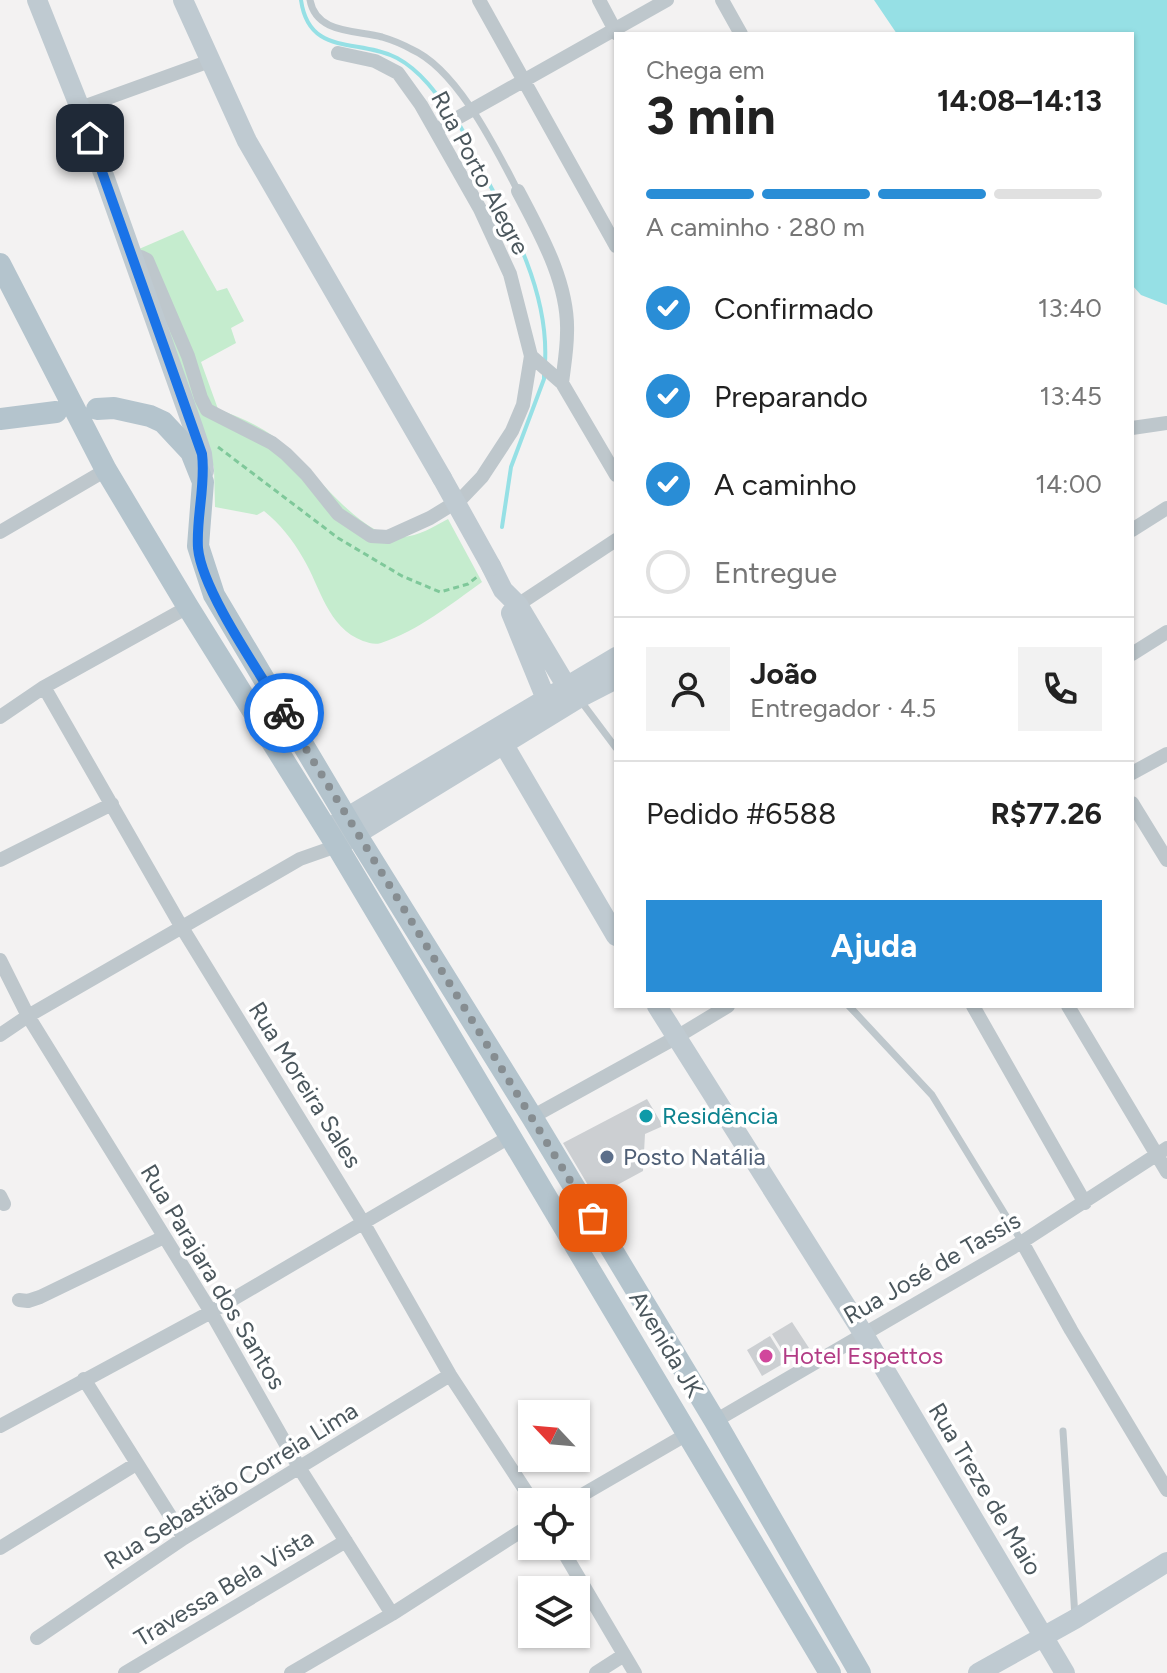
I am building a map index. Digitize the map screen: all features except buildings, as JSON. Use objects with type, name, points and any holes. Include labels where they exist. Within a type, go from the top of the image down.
[{"type":"main road","name":"Avenida JK","points":[[0,264],[106,470],[188,607],[532,1117],[715,1421],[860,1673]]},
{"type":"main road","points":[[97,409],[133,410],[163,422],[191,452],[203,482]]},
{"type":"main road","points":[[0,419],[56,412]]},
{"type":"main road","name":"Avenida JK","points":[[203,482],[198,546],[214,595],[341,832],[511,1136],[830,1673]]},
{"type":"street","points":[[37,0],[80,108],[202,454],[203,482]]},
{"type":"street","points":[[183,0],[247,141],[510,602],[573,693]]},
{"type":"street","points":[[479,0],[614,242]]},
{"type":"street","points":[[599,0],[616,32],[667,0]]},
{"type":"street","points":[[722,0],[740,32]]},
{"type":"street","points":[[436,130],[614,33]]},
{"type":"street","name":"Rua Porto Alegre","points":[[338,53],[375,61],[398,73],[436,130],[480,209],[510,274],[531,356]]},
{"type":"street","points":[[80,108],[210,61]]},
{"type":"street","points":[[518,191],[547,247],[561,294],[568,330],[562,383]]},
{"type":"street","points":[[133,257],[147,260],[188,356],[207,410],[272,443],[306,474],[338,514],[371,536],[388,537],[430,518],[461,499],[482,477],[512,431],[523,405],[531,356]]},
{"type":"street","points":[[531,356],[562,383],[614,472]]},
{"type":"street","points":[[1134,428],[1167,423]]},
{"type":"street","points":[[0,532],[106,470]]},
{"type":"street","points":[[1134,529],[1167,508]]},
{"type":"street","points":[[510,602],[614,541]]},
{"type":"street","points":[[510,602],[546,699]]},
{"type":"street","points":[[0,717],[44,687],[188,607]]},
{"type":"street","points":[[1134,653],[1167,632]]},
{"type":"street","points":[[0,1035],[181,926],[300,859],[573,693],[614,659]]},
{"type":"street","points":[[499,737],[546,699],[614,680]]},
{"type":"street","name":"Rua Moreira Sales","points":[[44,687],[181,926],[364,1224],[450,1375],[524,1488]]},
{"type":"street","points":[[499,737],[614,933]]},
{"type":"street","points":[[1134,772],[1167,754]]},
{"type":"street","points":[[0,860],[112,804]]},
{"type":"street","points":[[1134,806],[1167,860]]},
{"type":"street","name":"Rua Parajara dos Santos","points":[[0,960],[28,1016],[211,1312],[300,1469],[392,1614]]},
{"type":"street","name":"Rua Treze de Maio","points":[[658,1008],[863,1333],[1065,1673]]},
{"type":"street","points":[[532,1117],[725,1008]]},
{"type":"street","points":[[974,1008],[1085,1203]]},
{"type":"street","points":[[1069,1008],[1162,1151],[1167,1172]]},
{"type":"street","points":[[0,1426],[211,1312],[511,1136]]},
{"type":"street","name":"Rua José de Tassis","points":[[715,1421],[1022,1242],[1162,1151]]},
{"type":"street","points":[[19,1300],[40,1297],[164,1237]]},
{"type":"street","points":[[1022,1242],[1167,1490]]},
{"type":"street","name":"Rua Sebastião Correia Lima","points":[[37,1638],[184,1538],[450,1375]]},
{"type":"street","points":[[84,1379],[184,1538]]},
{"type":"street","points":[[590,1490],[689,1433]]},
{"type":"street","points":[[0,1548],[136,1464]]},
{"type":"street","points":[[291,1673],[392,1614],[518,1533]]},
{"type":"street","name":"Travessa Bela Vista","points":[[125,1673],[346,1541]]},
{"type":"street","points":[[568,1560],[635,1673]]},
{"type":"street","points":[[978,1673],[1075,1619],[1167,1562]]},
{"type":"street","points":[[596,1673],[624,1655]]},
{"type":"lane","points":[[310,0],[322,22],[339,29],[382,37],[415,50],[435,64],[456,85],[518,191]]},
{"type":"lane","points":[[573,693],[614,745]]},
{"type":"lane","points":[[851,1008],[932,1095],[1022,1242]]},
{"type":"lane","points":[[1063,1431],[1075,1619]]},
{"type":"green space","points":[[183,230],[217,291],[227,288],[244,321],[231,328],[236,343],[201,362],[218,409],[273,436],[351,512],[385,534],[402,537],[414,535],[448,519],[482,582],[408,632],[381,643],[363,641],[351,635],[333,616],[299,551],[270,516],[264,511],[257,515],[215,507],[214,468],[139,249]]},
{"type":"water","points":[[874,0],[1167,0],[1167,305],[1141,295],[1134,287],[1134,32],[896,32]]},
{"type":"waterway","points":[[301,0],[306,18],[314,30],[337,43],[382,52],[406,63],[428,84],[452,116]]},
{"type":"waterway","points":[[458,123],[526,261],[541,311],[545,363]]},
{"type":"waterway","points":[[502,527],[511,467],[544,372]]},
{"type":"way so far","points":[[284,713],[593,1218]]},
{"type":"place","name":"Residência","points":[[646,1116]]},
{"type":"place","name":"Posto Natália","points":[[607,1157]]},
{"type":"place","name":"Hotel Espettos","points":[[766,1356]]},
{"type":"route","points":[[90,138],[202,454],[200,557],[214,595],[284,713]]}]
